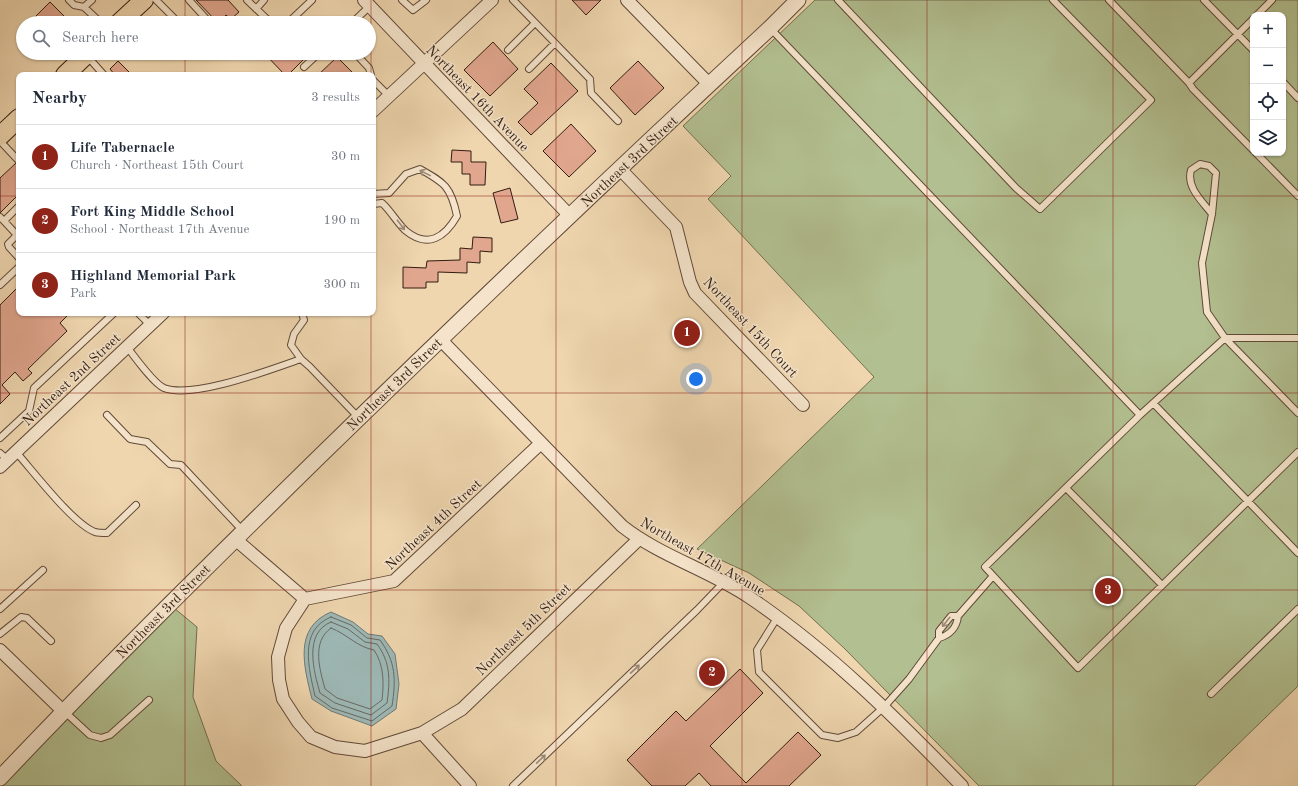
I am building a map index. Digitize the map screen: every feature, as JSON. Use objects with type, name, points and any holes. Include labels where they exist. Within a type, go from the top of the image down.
[{"type":"main road","points":[[127,16],[144,0]]},
{"type":"main road","points":[[68,72],[81,60]]},
{"type":"street","points":[[376,108],[492,0]]},
{"type":"street","points":[[627,0],[710,84]]},
{"type":"street","name":"Northeast 3rd Street","points":[[0,778],[63,711],[239,535],[440,339],[798,0]]},
{"type":"street","name":"Northeast 16th Avenue","points":[[367,3],[570,216]]},
{"type":"street","name":"Northeast 15th Court","points":[[620,169],[676,227],[690,282],[695,293],[803,405]]},
{"type":"street","name":"Northeast 2nd Street","points":[[6,458],[160,316]]},
{"type":"street","name":"Northeast 17th Avenue","points":[[440,339],[622,526],[639,539],[724,582],[749,597],[828,658],[884,707],[962,786]]},
{"type":"street","name":"Northeast 4th Street","points":[[305,599],[394,581],[541,443]]},
{"type":"street","points":[[239,535],[305,599]]},
{"type":"street","name":"Northeast 5th Street","points":[[305,599],[286,628],[278,657],[279,680],[283,699],[298,722],[311,737],[334,747],[365,751],[422,733],[462,709],[639,539]]},
{"type":"street","points":[[0,650],[63,711]]},
{"type":"street","points":[[422,733],[470,786]]},
{"type":"lane","points":[[70,0],[74,5],[84,8],[93,16]]},
{"type":"lane","points":[[84,8],[92,0]]},
{"type":"lane","points":[[156,0],[172,16]]},
{"type":"lane","points":[[189,0],[204,16]]},
{"type":"lane","points":[[247,0],[264,16]]},
{"type":"lane","points":[[256,9],[264,0]]},
{"type":"lane","points":[[296,16],[312,0]]},
{"type":"lane","points":[[402,0],[414,10],[426,0]]},
{"type":"lane","points":[[513,0],[590,79],[591,94],[618,121]]},
{"type":"lane","points":[[838,0],[1016,188],[1040,209],[1151,100],[1053,0]]},
{"type":"lane","points":[[1109,0],[1189,83],[1193,90],[1250,147]]},
{"type":"lane","points":[[1204,0],[1251,48]]},
{"type":"lane","points":[[1260,12],[1272,0]]},
{"type":"lane","points":[[357,16],[367,3]]},
{"type":"lane","points":[[1189,83],[1250,22]]},
{"type":"lane","points":[[508,50],[536,23]]},
{"type":"lane","points":[[770,28],[1140,415]]},
{"type":"lane","points":[[529,69],[555,43]]},
{"type":"lane","points":[[92,60],[102,72]]},
{"type":"lane","points":[[304,68],[312,60]]},
{"type":"lane","points":[[362,60],[369,68],[370,72]]},
{"type":"lane","points":[[376,83],[389,96]]},
{"type":"lane","points":[[1285,84],[1298,98]]},
{"type":"lane","points":[[8,130],[16,156]]},
{"type":"lane","points":[[1259,156],[1298,195]]},
{"type":"lane","points":[[1212,214],[1191,187],[1188,178],[1191,170],[1200,164],[1209,166],[1216,173],[1212,214],[1202,263],[1207,312],[1225,338],[1298,413]]},
{"type":"lane","points":[[376,194],[389,193],[406,174],[420,169],[440,180],[453,197],[458,216],[451,228],[436,239],[420,240],[405,230],[382,202],[376,203]]},
{"type":"lane","points":[[16,208],[2,219],[16,232]]},
{"type":"lane","points":[[16,236],[8,244],[16,255]]},
{"type":"lane","points":[[0,285],[16,269]]},
{"type":"lane","points":[[0,438],[29,411],[34,388],[111,316]]},
{"type":"lane","points":[[141,316],[150,325]]},
{"type":"lane","points":[[303,316],[304,320],[294,334],[291,345],[300,359],[310,367],[359,418]]},
{"type":"lane","points":[[1298,338],[1225,338],[1154,404],[1140,415],[985,567],[1078,668],[1298,452]]},
{"type":"lane","points":[[127,347],[163,387],[176,390],[220,385],[300,359]]},
{"type":"lane","points":[[1154,404],[1298,553]]},
{"type":"lane","points":[[107,415],[130,440],[147,442],[170,464],[181,465],[239,535]]},
{"type":"lane","points":[[6,458],[66,508],[82,524],[95,532],[107,533],[136,505]]},
{"type":"lane","points":[[1066,488],[1162,585]]},
{"type":"lane","points":[[0,608],[43,570]]},
{"type":"lane","points":[[776,618],[757,650],[759,672],[822,735],[838,738],[856,732],[884,707],[909,679],[940,638],[947,636],[957,623],[958,616],[994,576]]},
{"type":"lane","points":[[513,786],[697,610],[724,582]]},
{"type":"lane","points":[[1211,694],[1298,608]]},
{"type":"lane","points":[[0,634],[21,617],[27,618],[50,641]]},
{"type":"lane","points":[[63,711],[90,735],[101,738],[110,735],[149,700]]},
{"type":"green space","points":[[815,0],[1298,0],[1298,686],[1195,786],[979,786],[845,649],[799,606],[749,573],[697,549],[874,377],[708,199],[731,176],[683,126]]},
{"type":"green space","points":[[174,608],[197,627],[193,697],[216,761],[242,786],[1,786],[68,715]]},
{"type":"water","points":[[331,612],[353,622],[368,634],[382,636],[395,654],[399,684],[396,709],[372,726],[331,711],[312,699],[304,662],[306,638],[311,628],[319,619]]},
{"type":"building","points":[[196,0],[228,0],[239,12],[234,16],[211,16]]},
{"type":"building","points":[[572,0],[601,0],[586,15]]},
{"type":"building","points":[[50,2],[64,16],[36,16]]},
{"type":"building","points":[[493,42],[518,69],[490,96],[464,70]]},
{"type":"building","points":[[271,60],[303,60],[291,72],[282,72]]},
{"type":"building","points":[[334,60],[340,60],[352,72],[321,72]]},
{"type":"building","points":[[118,61],[129,72],[112,72],[110,69]]},
{"type":"building","points":[[638,61],[664,88],[635,115],[610,88]]},
{"type":"building","points":[[551,63],[578,91],[531,135],[518,122],[538,103],[524,89]]},
{"type":"building","points":[[571,124],[596,151],[569,177],[543,151]]},
{"type":"building","points":[[452,150],[471,151],[471,162],[486,162],[485,185],[470,185],[470,174],[462,174],[462,162],[451,162]]},
{"type":"building","points":[[16,163],[16,197],[0,213],[0,178]]},
{"type":"building","points":[[510,188],[518,219],[501,223],[493,193]]},
{"type":"building","points":[[473,237],[492,238],[492,252],[480,251],[480,263],[467,262],[467,273],[438,272],[438,282],[426,282],[426,288],[403,288],[403,267],[426,268],[427,261],[460,260],[460,248],[472,249]]},
{"type":"building","points":[[16,289],[16,316],[67,316],[60,323],[67,331],[28,369],[32,373],[23,381],[15,372],[2,385],[10,394],[0,404],[0,305]]},
{"type":"building","points":[[740,669],[763,693],[710,746],[746,783],[798,732],[821,755],[789,786],[711,786],[699,773],[685,786],[652,786],[627,760],[676,711],[686,721]]},
{"type":"place","name":"Life Tabernacle","points":[[687,333]]},
{"type":"place","name":"Highland Memorial Park","points":[[1108,591]]},
{"type":"place","name":"Fort King Middle School","points":[[712,673]]}]
